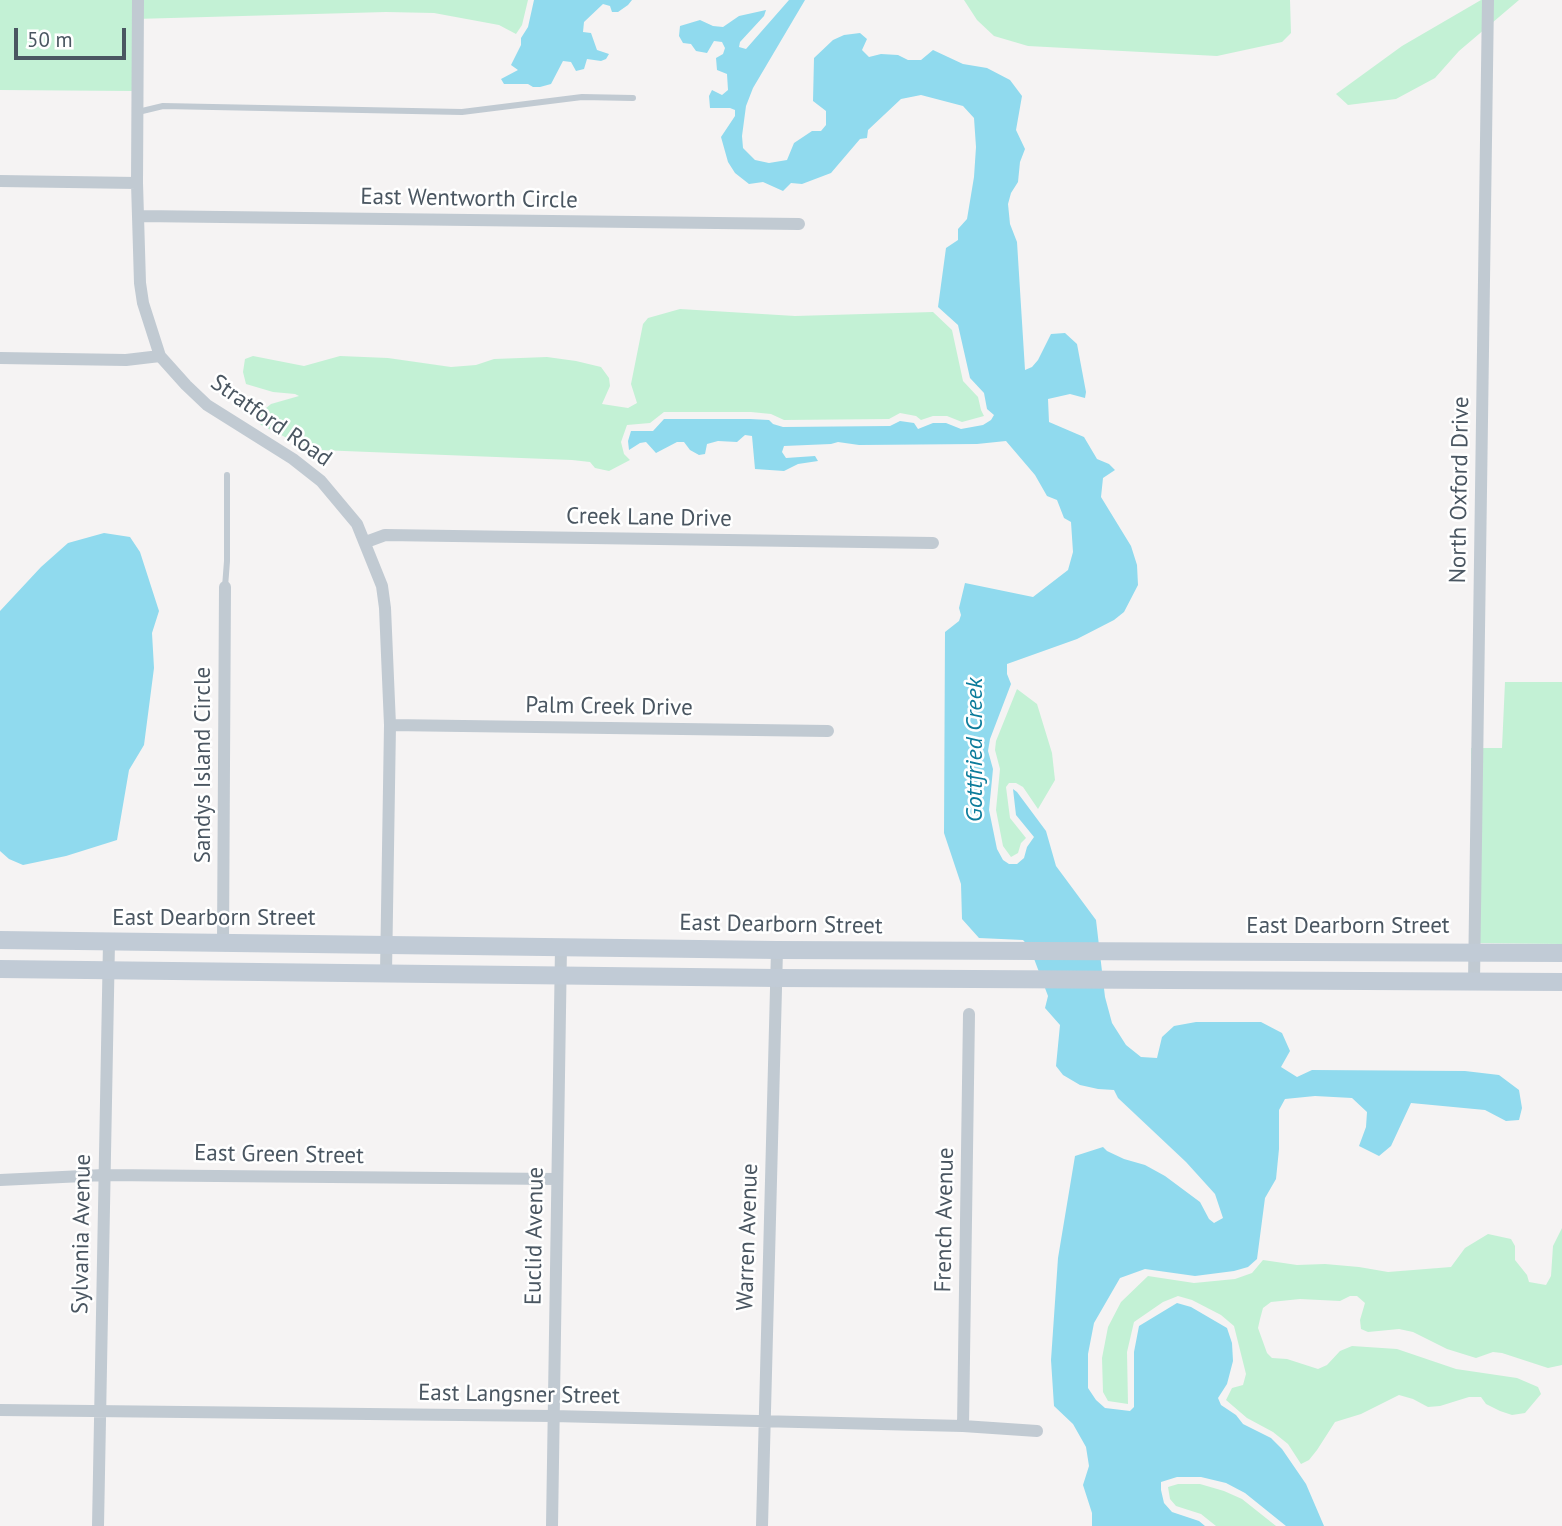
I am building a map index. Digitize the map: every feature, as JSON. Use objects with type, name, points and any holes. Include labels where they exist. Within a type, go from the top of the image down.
[{"type":"main road","name":"East Dearborn Street","points":[[0,940],[777,950],[1562,953]]},
{"type":"main road","points":[[0,969],[777,978],[1562,982]]},
{"type":"street","name":"Stratford Road","points":[[138,0],[137,183],[141,293],[160,356],[186,386],[208,405],[293,459],[321,481],[351,516],[366,542],[382,586],[390,725],[386,973]]},
{"type":"street","name":"North Oxford Drive","points":[[1474,981],[1488,0]]},
{"type":"street","points":[[0,181],[137,183]]},
{"type":"street","name":"East Wentworth Circle","points":[[140,216],[799,225]]},
{"type":"street","points":[[0,358],[126,360],[160,356]]},
{"type":"street","name":"Creek Lane Drive","points":[[366,542],[385,535],[933,543]]},
{"type":"street","name":"Sandys Island Circle","points":[[223,942],[225,587]]},
{"type":"street","name":"Palm Creek Drive","points":[[390,725],[828,731]]},
{"type":"street","name":"Sylvania Avenue","points":[[98,1526],[109,942]]},
{"type":"street","name":"Euclid Avenue","points":[[552,1526],[561,947]]},
{"type":"street","name":"Warren Avenue","points":[[762,1526],[777,950]]},
{"type":"street","name":"French Avenue","points":[[962,1426],[970,1014]]},
{"type":"street","name":"East Green Street","points":[[0,1180],[104,1175],[557,1179]]},
{"type":"street","name":"East Langsner Street","points":[[0,1410],[553,1416],[962,1426],[1037,1431]]},
{"type":"lane","points":[[138,112],[163,106],[462,112],[582,97],[633,98]]},
{"type":"lane","points":[[225,587],[226,475]]},
{"type":"green space","points":[[0,0],[528,0],[522,25],[516,34],[499,25],[434,13],[135,19],[133,91],[0,90]]},
{"type":"green space","points":[[964,0],[1290,0],[1291,33],[1282,42],[1217,56],[1028,46],[994,36],[977,20]]},
{"type":"green space","points":[[1481,0],[1519,0],[1459,51],[1435,78],[1396,99],[1348,105],[1336,94],[1402,46]]},
{"type":"green space","points":[[680,309],[795,316],[933,312],[952,330],[963,381],[978,397],[984,416],[962,422],[947,416],[933,416],[921,420],[916,416],[900,413],[889,419],[784,420],[771,414],[751,412],[664,412],[650,423],[627,425],[621,442],[624,454],[630,460],[609,471],[595,468],[590,462],[572,460],[319,450],[295,442],[261,425],[255,417],[271,404],[299,396],[246,384],[243,372],[245,359],[253,356],[304,366],[340,356],[388,358],[451,367],[476,365],[494,359],[547,357],[601,367],[609,378],[610,386],[602,404],[628,408],[637,403],[631,384],[643,324],[648,318]]},
{"type":"green space","points":[[1505,682],[1562,682],[1562,944],[1472,943],[1471,748],[1502,748]]},
{"type":"green space","points":[[1017,689],[1037,704],[1052,753],[1055,780],[1038,809],[1023,787],[1009,783],[1006,787],[1010,818],[1026,838],[1018,853],[1011,857],[1003,846],[996,810],[1000,769],[995,750],[996,741]]},
{"type":"green space","points":[[1562,1228],[1562,1365],[1548,1368],[1493,1352],[1476,1358],[1447,1349],[1413,1332],[1399,1329],[1368,1332],[1361,1329],[1360,1320],[1365,1303],[1357,1296],[1340,1301],[1300,1299],[1271,1302],[1263,1308],[1258,1328],[1267,1353],[1272,1358],[1287,1359],[1318,1369],[1327,1365],[1340,1351],[1352,1346],[1397,1349],[1456,1369],[1517,1378],[1538,1387],[1541,1394],[1525,1413],[1512,1415],[1500,1411],[1486,1404],[1481,1397],[1469,1397],[1428,1407],[1399,1395],[1361,1414],[1335,1422],[1309,1460],[1301,1464],[1288,1444],[1273,1432],[1247,1418],[1226,1400],[1232,1388],[1243,1385],[1246,1374],[1234,1326],[1221,1315],[1178,1296],[1163,1302],[1134,1322],[1127,1352],[1128,1404],[1108,1401],[1103,1392],[1102,1358],[1108,1327],[1121,1302],[1148,1276],[1194,1283],[1235,1279],[1252,1273],[1263,1260],[1297,1265],[1359,1267],[1388,1272],[1451,1267],[1465,1248],[1488,1234],[1511,1239],[1515,1246],[1515,1260],[1529,1282],[1546,1285],[1551,1276],[1553,1246]]},
{"type":"green space","points":[[1200,1484],[1224,1491],[1242,1499],[1276,1526],[1216,1526],[1201,1514],[1176,1506],[1170,1499],[1168,1487]]},
{"type":"water","points":[[534,0],[632,0],[618,12],[612,12],[610,6],[603,4],[584,22],[583,32],[591,33],[597,50],[609,54],[606,59],[587,59],[584,69],[576,71],[571,62],[563,61],[551,84],[540,87],[504,84],[501,79],[518,70],[511,65],[528,27]]},
{"type":"water","name":"Gottfried Creek","points":[[789,0],[805,0],[753,88],[746,106],[743,148],[755,160],[769,163],[787,160],[794,143],[812,131],[821,131],[826,125],[826,111],[813,101],[814,58],[833,40],[844,35],[860,33],[867,39],[862,50],[869,57],[881,54],[921,60],[933,50],[963,64],[987,68],[1010,80],[1022,96],[1016,130],[1025,149],[1020,162],[1018,182],[1008,204],[1010,224],[1017,242],[1025,370],[1038,360],[1051,334],[1065,333],[1077,344],[1085,398],[1070,394],[1048,399],[1049,422],[1084,437],[1097,459],[1115,470],[1103,478],[1101,497],[1131,546],[1137,565],[1138,585],[1124,612],[1114,620],[1077,639],[1007,664],[1011,684],[988,751],[993,769],[989,810],[997,849],[1003,860],[1009,864],[1017,864],[1024,858],[1034,837],[1016,815],[1013,789],[1046,831],[1056,866],[1096,920],[1105,997],[1112,1023],[1126,1045],[1141,1057],[1157,1058],[1162,1037],[1174,1026],[1196,1022],[1261,1022],[1282,1033],[1290,1051],[1281,1067],[1297,1077],[1312,1070],[1465,1071],[1499,1075],[1519,1090],[1522,1108],[1519,1120],[1506,1121],[1485,1110],[1411,1103],[1391,1146],[1379,1156],[1359,1146],[1366,1127],[1367,1112],[1352,1098],[1315,1096],[1285,1099],[1279,1110],[1276,1179],[1265,1198],[1257,1259],[1248,1267],[1234,1271],[1195,1276],[1145,1269],[1120,1278],[1094,1323],[1088,1354],[1088,1388],[1105,1408],[1130,1411],[1134,1407],[1134,1352],[1139,1326],[1177,1303],[1191,1307],[1227,1328],[1232,1343],[1233,1361],[1227,1384],[1218,1398],[1221,1405],[1236,1415],[1243,1424],[1271,1438],[1282,1449],[1306,1484],[1324,1526],[1286,1526],[1245,1493],[1226,1483],[1201,1477],[1177,1477],[1161,1482],[1164,1503],[1172,1512],[1199,1521],[1205,1526],[1092,1526],[1092,1513],[1083,1485],[1089,1466],[1086,1447],[1073,1424],[1054,1406],[1051,1360],[1058,1258],[1075,1156],[1103,1147],[1165,1176],[1200,1202],[1214,1223],[1223,1218],[1215,1194],[1186,1162],[1118,1098],[1114,1090],[1080,1085],[1063,1075],[1056,1066],[1060,1025],[1045,1008],[1048,996],[1030,948],[1023,940],[979,938],[962,919],[961,884],[944,833],[945,632],[959,621],[965,583],[1033,597],[1068,570],[1073,552],[1071,522],[1064,518],[1057,500],[1047,496],[1035,475],[1006,441],[977,444],[859,445],[838,442],[784,446],[782,452],[786,458],[815,456],[818,461],[798,464],[784,471],[755,469],[752,436],[745,435],[737,442],[718,441],[707,444],[705,454],[699,455],[690,450],[684,442],[677,442],[656,453],[646,442],[629,450],[631,431],[653,431],[664,419],[769,420],[783,427],[890,426],[900,421],[914,423],[918,429],[933,423],[946,423],[961,429],[983,425],[994,415],[987,409],[984,393],[970,378],[958,325],[938,307],[946,248],[958,240],[958,229],[967,219],[974,177],[974,118],[963,106],[921,95],[901,99],[868,130],[867,138],[860,139],[831,173],[802,184],[791,183],[783,191],[763,182],[749,184],[735,173],[728,162],[721,137],[735,116],[735,110],[710,108],[709,96],[712,90],[722,95],[728,90],[727,74],[717,70],[716,58],[723,54],[725,48],[722,42],[714,41],[707,53],[696,51],[691,44],[683,43],[679,36],[680,26],[700,20],[723,27],[739,16],[766,10],[764,16],[740,42],[739,47],[746,49]]},
{"type":"water","points":[[104,533],[130,537],[140,552],[159,611],[152,633],[154,668],[144,745],[129,770],[117,840],[66,856],[23,865],[9,859],[0,851],[0,611],[41,567],[68,543]]}]
